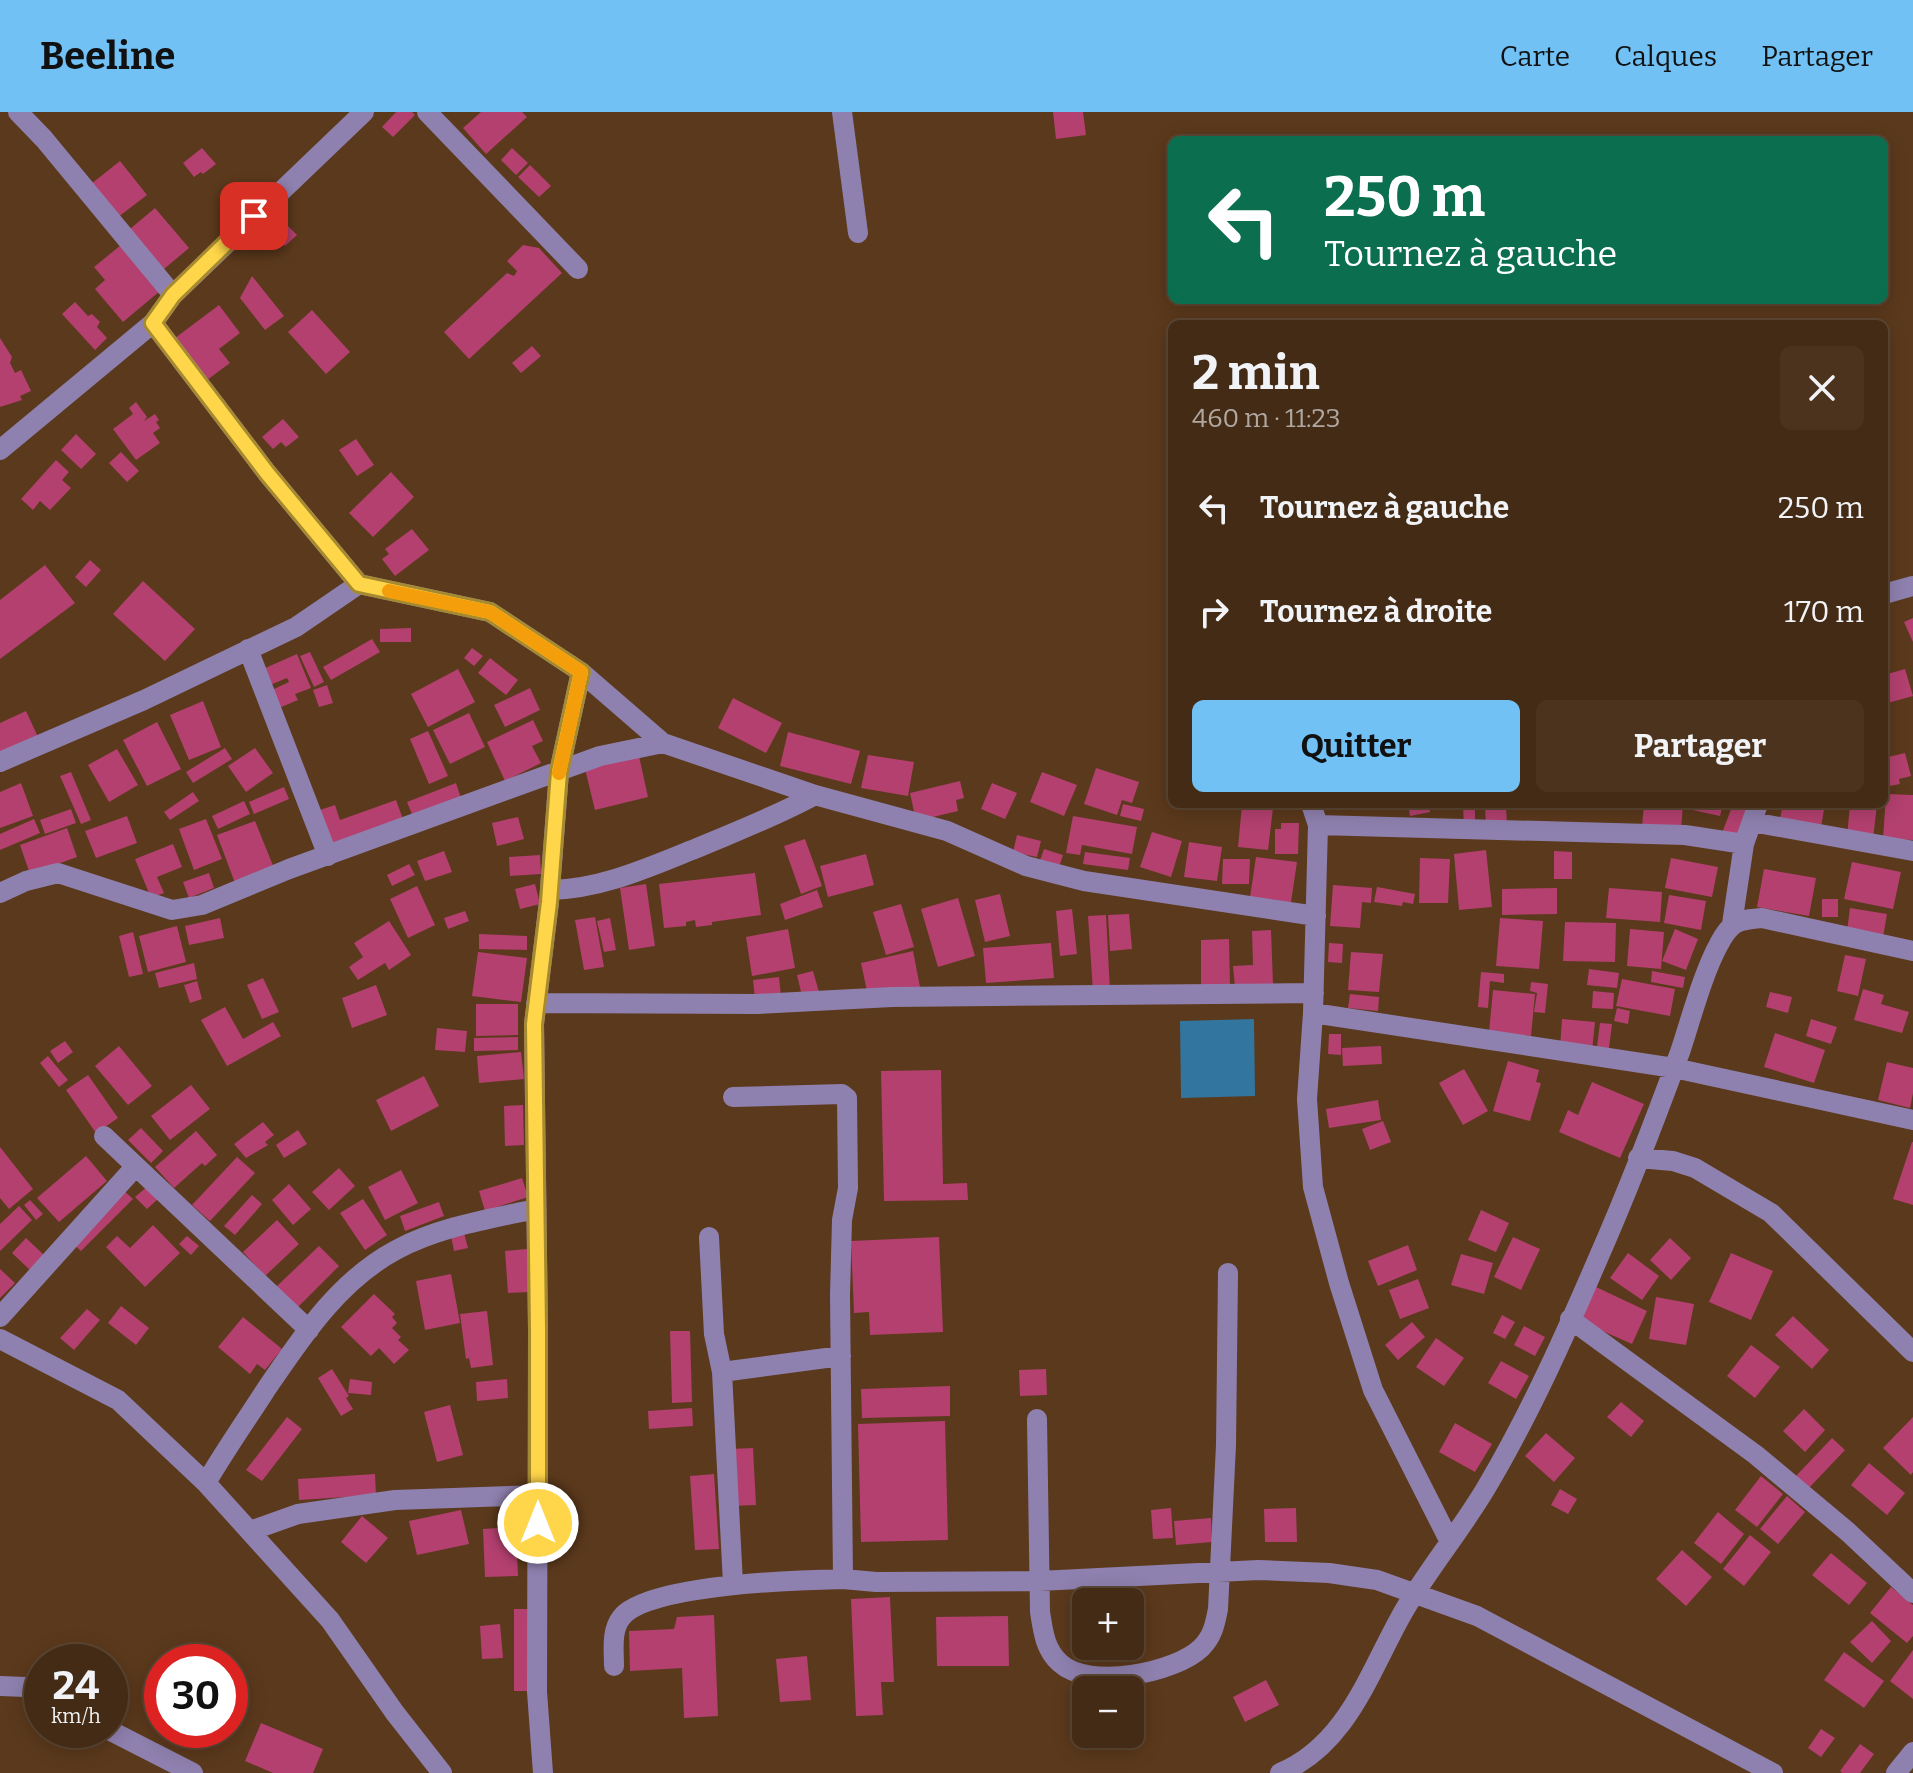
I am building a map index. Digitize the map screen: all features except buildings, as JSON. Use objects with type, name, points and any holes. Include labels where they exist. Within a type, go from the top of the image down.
[{"type":"street","points":[[18,112],[173,295]]},
{"type":"street","points":[[0,450],[153,323],[173,295],[364,112]]},
{"type":"street","points":[[427,112],[578,269]]},
{"type":"street","points":[[842,112],[858,233]]},
{"type":"street","points":[[153,323],[267,473],[359,584],[490,612],[581,672],[663,743],[815,795],[947,831],[1026,866],[1084,881],[1316,916]]},
{"type":"street","points":[[0,762],[144,700],[296,627],[359,584]]},
{"type":"street","points":[[1888,593],[1913,586]]},
{"type":"street","points":[[248,649],[328,856]]},
{"type":"street","points":[[543,1773],[537,1692],[536,1003],[550,890],[559,772],[581,672]]},
{"type":"street","points":[[0,893],[26,881],[58,873],[172,910],[202,905],[600,756],[663,743]]},
{"type":"street","points":[[550,890],[573,889],[646,869],[781,813],[815,795]]},
{"type":"street","points":[[1312,808],[1318,825],[1307,1099],[1313,1187],[1373,1390],[1450,1542]]},
{"type":"street","points":[[1280,1773],[1318,1750],[1344,1723],[1415,1592],[1485,1490],[1521,1423],[1601,1254],[1674,1068],[1718,945],[1732,924],[1744,844],[1755,813],[1913,851]]},
{"type":"street","points":[[1318,825],[1685,835],[1744,844]]},
{"type":"street","points":[[1732,924],[1742,919],[1762,918],[1913,951]]},
{"type":"street","points":[[536,1003],[757,1004],[892,997],[1313,1003],[1674,1068],[1913,1120]]},
{"type":"street","points":[[733,1097],[842,1094],[847,1098],[848,1188],[842,1220],[843,1579]]},
{"type":"street","points":[[104,1136],[309,1330]]},
{"type":"street","points":[[1638,1158],[1673,1161],[1695,1168],[1762,1207],[1913,1352]]},
{"type":"street","points":[[0,1317],[135,1167]]},
{"type":"street","points":[[206,1483],[230,1443],[340,1291],[379,1259],[399,1248],[447,1229],[536,1209]]},
{"type":"street","points":[[709,1237],[714,1334],[722,1372],[733,1584]]},
{"type":"street","points":[[1037,1419],[1039,1581],[1044,1637],[1052,1655],[1063,1666],[1081,1674],[1113,1676],[1149,1672],[1190,1658],[1213,1633],[1218,1609],[1226,1445],[1228,1273]]},
{"type":"street","points":[[1570,1319],[1756,1455],[1848,1532],[1913,1593]]},
{"type":"street","points":[[0,1339],[118,1400],[206,1483],[330,1620],[395,1713],[442,1773]]},
{"type":"street","points":[[722,1372],[841,1356]]},
{"type":"street","points":[[250,1531],[298,1514],[395,1500],[538,1495]]},
{"type":"street","points":[[614,1666],[615,1633],[620,1619],[627,1612],[642,1603],[733,1584],[843,1579],[876,1582],[1039,1581],[1220,1571],[1329,1573],[1377,1580],[1477,1616],[1773,1773]]},
{"type":"street","points":[[0,1686],[24,1687]]},
{"type":"street","points":[[128,1740],[193,1773]]},
{"type":"street","points":[[1896,1773],[1913,1752]]},
{"type":"water","points":[[1254,1019],[1255,1096],[1181,1098],[1180,1021]]},
{"type":"slow traffic","points":[[389,591],[490,612],[581,672],[559,773]]},
{"type":"route","points":[[254,216],[173,295],[153,323],[267,473],[359,584],[490,612],[581,672],[559,772],[549,902],[534,1024],[538,1523]]}]
